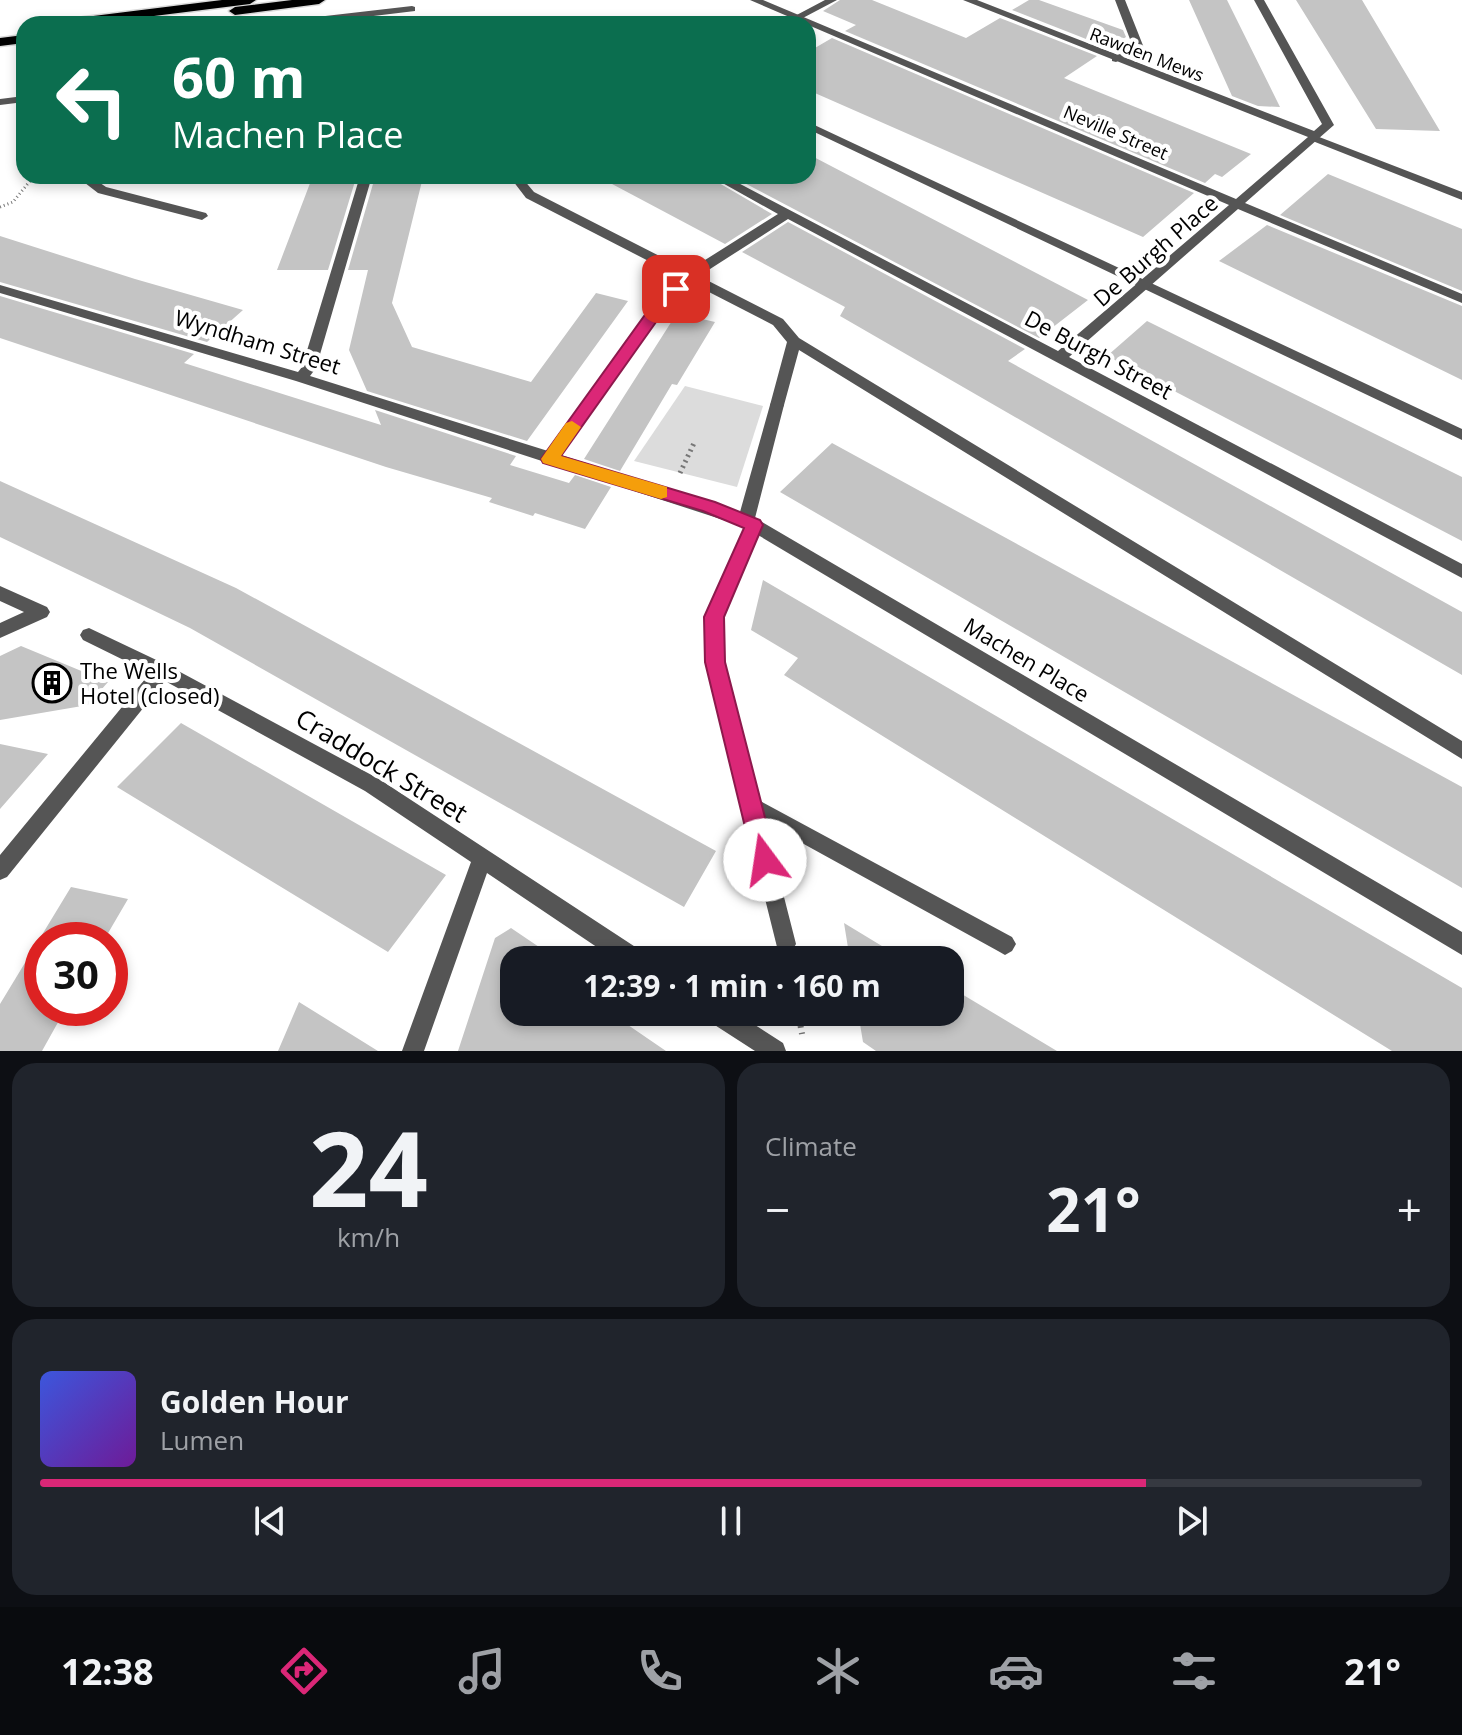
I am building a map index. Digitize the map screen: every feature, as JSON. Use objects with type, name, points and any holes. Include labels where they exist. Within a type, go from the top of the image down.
[{"type":"main road","points":[[124,16],[250,0]]},
{"type":"main road","points":[[196,16],[319,0]]},
{"type":"street","name":"Neville Street","points":[[755,0],[791,16]]},
{"type":"street","points":[[800,16],[832,0]]},
{"type":"street","name":"Rawden Mews","points":[[968,0],[1462,196]]},
{"type":"street","points":[[1116,59],[1139,48],[1120,0]]},
{"type":"street","points":[[1259,0],[1328,125],[1315,137]]},
{"type":"street","points":[[338,16],[414,5]]},
{"type":"street","name":"Neville Street","points":[[816,31],[1240,204],[1462,299]]},
{"type":"street","points":[[816,129],[1462,435]]},
{"type":"street","name":"De Burgh Place","points":[[1059,358],[1315,137]]},
{"type":"street","points":[[93,184],[102,190],[202,216]]},
{"type":"street","points":[[301,378],[309,368],[364,184]]},
{"type":"street","points":[[522,184],[530,195],[778,322],[794,341],[1462,751]]},
{"type":"street","name":"De Burgh Street","points":[[731,184],[1462,572]]},
{"type":"street","points":[[550,459],[661,304],[691,275],[787,214]]},
{"type":"street","name":"Wyndham Street","points":[[0,289],[301,378],[550,459]]},
{"type":"street","points":[[785,944],[715,662],[714,617],[750,522],[794,341]]},
{"type":"street","name":"Machen Place","points":[[550,459],[750,522],[1462,944]]},
{"type":"street","points":[[0,593],[41,612],[0,631]]},
{"type":"street","name":"Craddock Street","points":[[89,635],[163,671],[372,785],[614,946]]},
{"type":"street","points":[[0,870],[163,671]]},
{"type":"street","points":[[751,805],[1005,944]]},
{"type":"street","points":[[413,1051],[482,860]]},
{"type":"street","points":[[737,1026],[775,1051]]},
{"type":"path","points":[[0,207],[13,202],[28,184]]},
{"type":"path","points":[[671,495],[695,441]]},
{"type":"shaded area","points":[[685,386],[763,406],[737,487],[634,461]]},
{"type":"building","points":[[840,0],[872,0],[966,38],[1000,18],[1097,56],[1064,78],[1251,154],[1222,177],[1215,174],[1205,183],[845,31],[856,25],[823,11]]},
{"type":"building","points":[[1029,0],[1039,0],[1123,30],[1126,37],[1109,48],[1012,10]]},
{"type":"building","points":[[1189,0],[1227,0],[1280,107],[1258,106],[1232,96]]},
{"type":"building","points":[[1296,0],[1362,0],[1440,131],[1376,129]]},
{"type":"building","points":[[832,38],[1194,193],[1143,237],[816,94],[816,47]]},
{"type":"building","points":[[816,158],[1088,300],[1039,338],[746,184],[816,184]]},
{"type":"building","points":[[1328,174],[1462,229],[1462,291],[1280,215]]},
{"type":"building","points":[[310,184],[354,184],[328,270],[277,270]]},
{"type":"building","points":[[373,184],[421,184],[392,303],[412,347],[531,382],[596,293],[628,301],[527,441],[367,391],[349,350],[368,270],[348,270]]},
{"type":"building","points":[[612,184],[721,184],[772,214],[725,244]]},
{"type":"building","points":[[788,222],[1025,349],[1008,361],[1462,612],[1462,675],[840,316],[845,307],[742,252]]},
{"type":"building","points":[[1267,225],[1462,306],[1462,380],[1219,261]]},
{"type":"building","points":[[0,236],[243,310],[207,342],[0,282]]},
{"type":"building","points":[[0,296],[194,354],[184,363],[381,425],[375,410],[516,456],[510,465],[569,483],[575,475],[611,487],[585,529],[535,513],[533,516],[489,502],[492,498],[386,467],[0,338]]},
{"type":"building","points":[[677,313],[715,322],[677,385],[672,384],[620,471],[584,459]]},
{"type":"building","points":[[1147,321],[1462,477],[1462,541],[1107,356]]},
{"type":"building","points":[[832,443],[1462,787],[1462,888],[780,492]]},
{"type":"building","points":[[0,481],[236,588],[716,851],[684,907],[190,628],[0,537]]},
{"type":"building","points":[[763,580],[1462,988],[1462,1051],[1392,1051],[784,675],[798,658],[751,630]]},
{"type":"building","name":"The Wells Hotel (closed)","points":[[21,646],[108,682],[88,705],[0,720],[0,656]]},
{"type":"building","points":[[181,723],[446,875],[388,952],[117,787]]},
{"type":"building","points":[[0,744],[48,754],[0,809]]},
{"type":"building","points":[[71,887],[128,899],[115,922],[50,922]]},
{"type":"building","points":[[844,923],[882,946],[848,946]]},
{"type":"building","points":[[511,928],[538,946],[500,946],[500,1026],[629,1026],[666,1051],[458,1051],[495,938]]},
{"type":"building","points":[[24,964],[24,1026],[56,1026],[42,1051],[0,1051],[0,1004]]},
{"type":"building","points":[[964,995],[1057,1051],[876,1051],[863,1042],[860,1026],[964,1026]]},
{"type":"building","points":[[299,1002],[378,1051],[278,1051]]},
{"type":"slow traffic","points":[[572,427],[550,459],[661,492]]},
{"type":"place","name":"The Wells Hotel (closed)","points":[[52,683]]},
{"type":"route","points":[[676,289],[661,304],[550,459],[709,507],[754,525],[714,617],[715,662],[765,860]]}]
